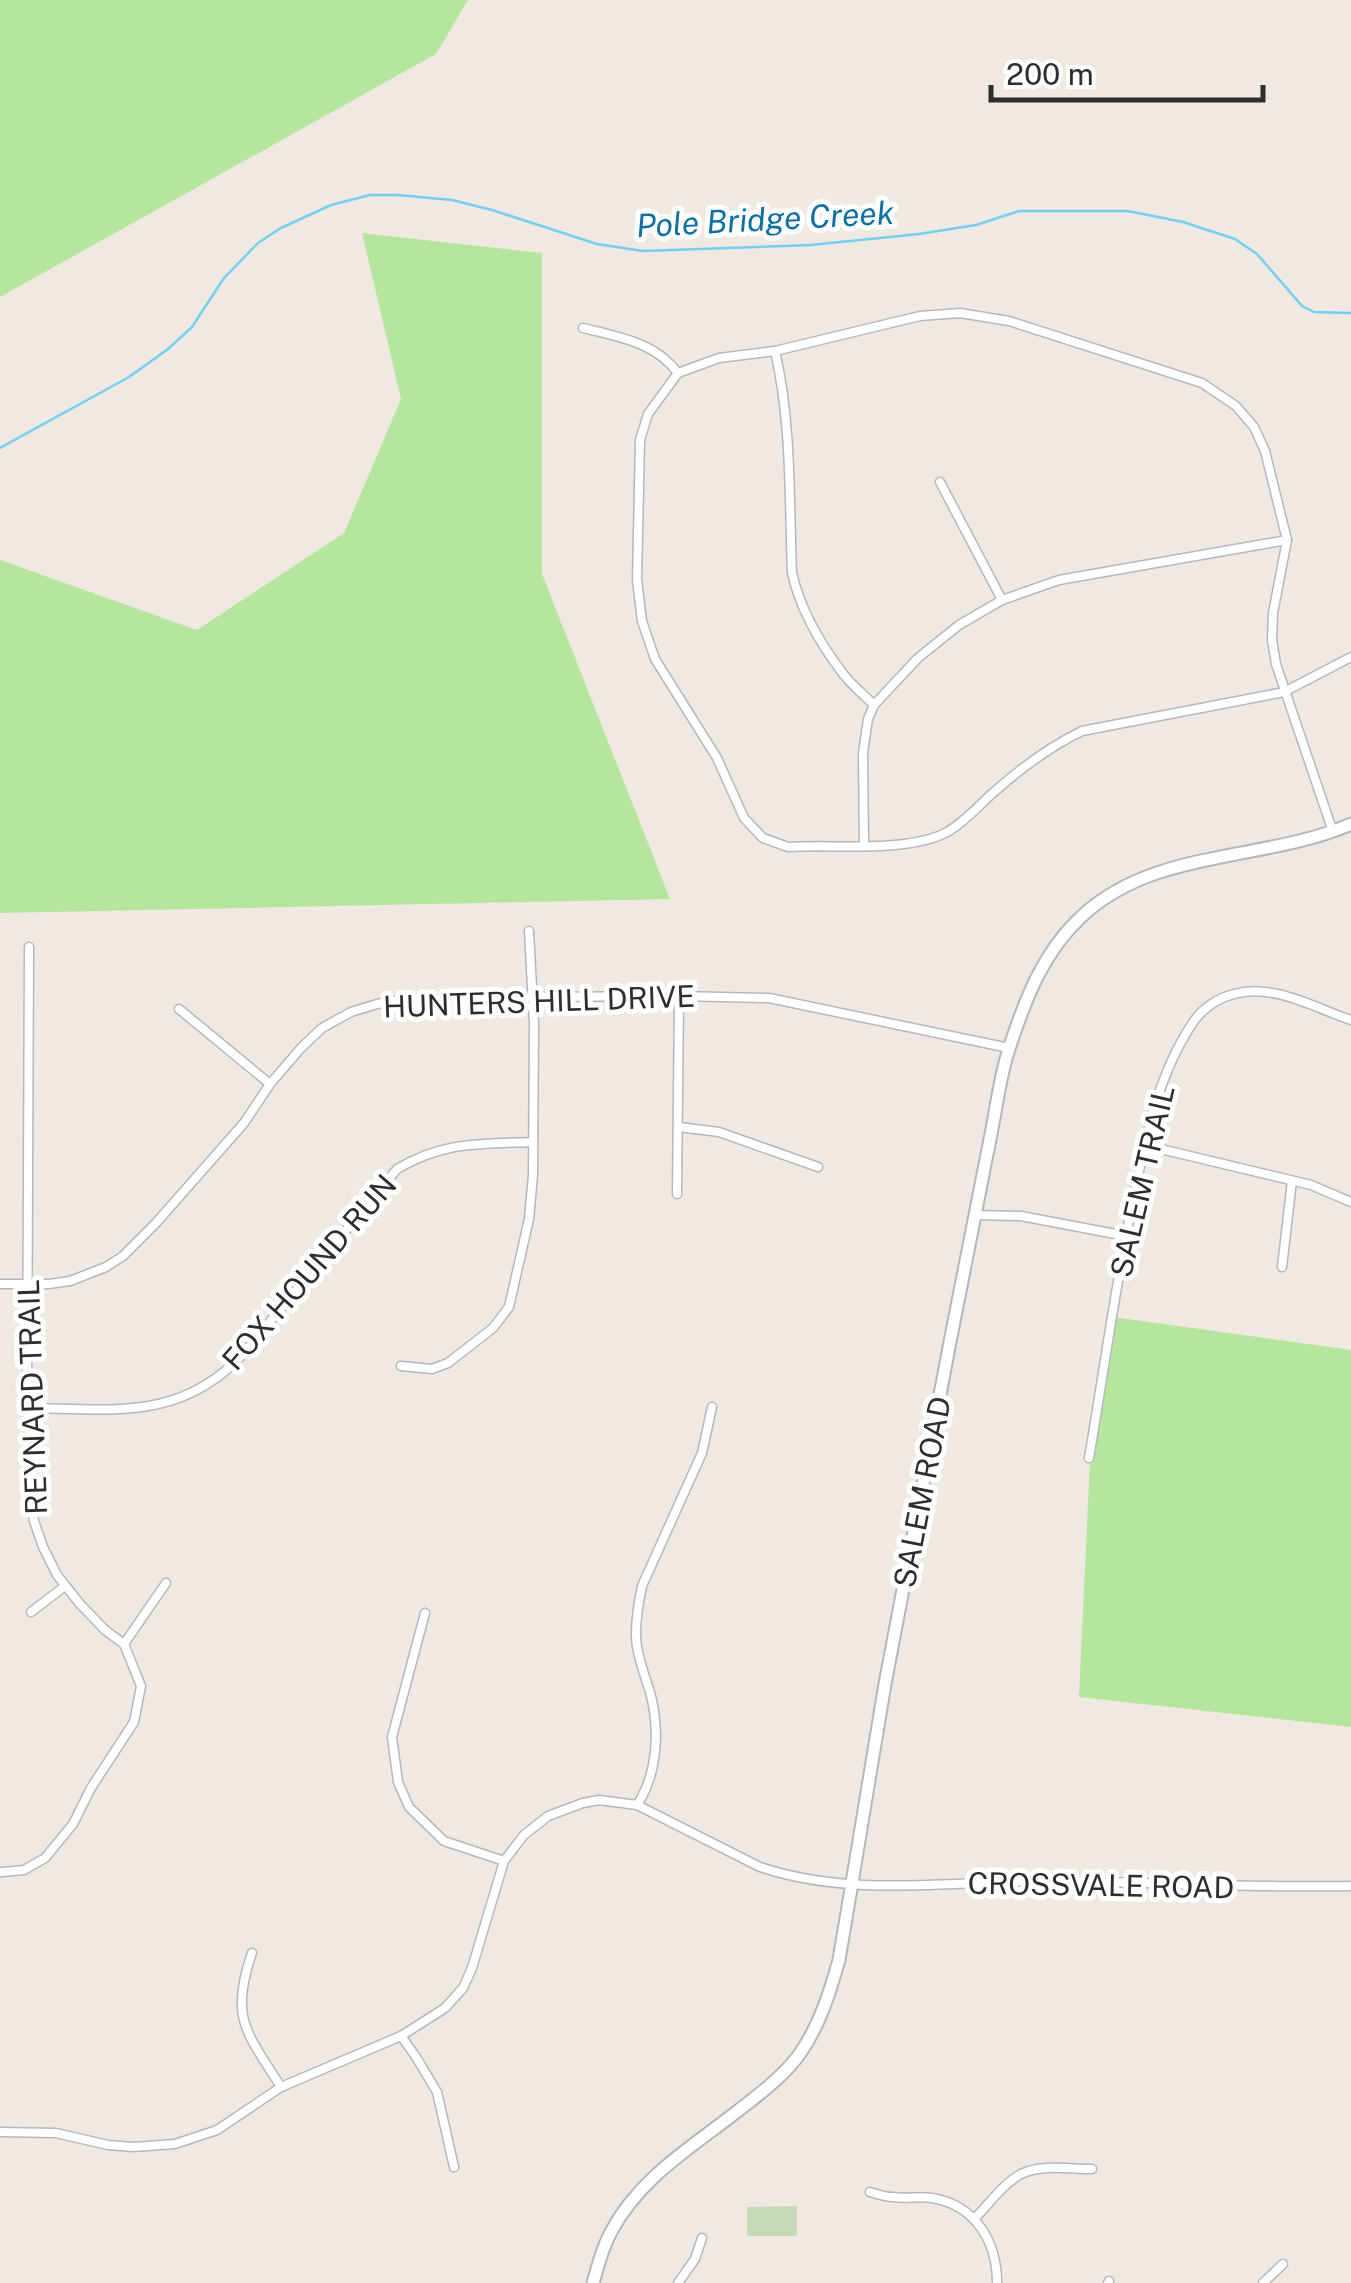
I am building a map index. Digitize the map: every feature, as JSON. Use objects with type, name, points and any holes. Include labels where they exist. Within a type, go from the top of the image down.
[{"type":"street","points":[[1333,832],[1284,692],[1272,640],[1273,613],[1288,540],[1266,451],[1254,426],[1236,406],[1202,383],[1009,322],[946,313],[775,351],[719,358],[678,373],[648,414],[640,440],[637,594],[642,621],[662,671],[717,758],[744,818],[762,838],[788,847],[920,842],[946,832],[1027,764],[1082,731],[1284,692],[1351,658]]},
{"type":"street","points":[[584,328],[630,339],[666,357],[678,373]]},
{"type":"street","points":[[775,351],[788,430],[792,573],[796,591],[842,674],[874,705]]},
{"type":"street","points":[[940,482],[1002,600]]},
{"type":"street","points":[[864,845],[863,753],[874,705],[918,658],[959,625],[1002,600],[1059,580],[1288,540]]},
{"type":"street","name":"SALEM ROAD","points":[[593,2283],[610,2232],[633,2198],[666,2166],[782,2074],[800,2052],[830,1996],[974,1215],[1009,1048],[1041,966],[1086,912],[1144,877],[1170,868],[1283,846],[1351,824]]},
{"type":"street","points":[[401,1366],[432,1369],[448,1363],[493,1328],[509,1307],[529,1219],[533,1175],[529,931]]},
{"type":"street","name":"REYNARD TRAIL","points":[[2,1872],[24,1870],[45,1858],[73,1824],[90,1788],[134,1722],[141,1686],[124,1644],[105,1630],[65,1586],[43,1547],[34,1521],[29,1485],[26,1284],[30,947]]},
{"type":"street","name":"SALEM TRAIL","points":[[1089,1458],[1144,1146],[1162,1082],[1192,1023],[1212,1004],[1236,993],[1264,991],[1351,1020]]},
{"type":"street","points":[[677,1194],[679,996]]},
{"type":"street","name":"HUNTERS HILL DRIVE","points":[[0,1284],[49,1284],[84,1278],[122,1256],[156,1223],[244,1122],[270,1084],[322,1028],[364,1008],[404,998],[769,998],[1009,1048]]},
{"type":"street","points":[[179,1009],[270,1084]]},
{"type":"street","points":[[678,1127],[719,1132],[818,1167]]},
{"type":"street","name":"FOX HOUND RUN","points":[[27,1408],[138,1408],[165,1404],[203,1388],[244,1352],[397,1168],[428,1152],[454,1146],[532,1142]]},
{"type":"street","points":[[1144,1146],[1311,1185],[1351,1202]]},
{"type":"street","points":[[1282,1267],[1292,1181]]},
{"type":"street","points":[[974,1215],[1020,1216],[1126,1236]]},
{"type":"street","points":[[0,2132],[56,2133],[133,2147],[174,2144],[217,2130],[282,2088],[401,2036],[445,2008],[463,1988],[504,1861],[524,1836],[548,1816],[583,1803],[598,1800],[637,1805],[646,1792],[656,1735],[651,1696],[636,1642],[638,1601],[702,1453],[712,1406]]},
{"type":"street","points":[[124,1644],[166,1582]]},
{"type":"street","points":[[31,1612],[65,1586]]},
{"type":"street","points":[[425,1614],[392,1738],[398,1782],[409,1807],[444,1841],[504,1861]]},
{"type":"street","name":"CROSSVALE ROAD","points":[[637,1805],[773,1872],[852,1885],[1046,1881],[1351,1886]]},
{"type":"street","points":[[252,1952],[240,1994],[244,2022],[282,2088]]},
{"type":"street","points":[[401,2036],[437,2092],[454,2167]]},
{"type":"street","points":[[975,2218],[1023,2173],[1055,2168],[1092,2169]]},
{"type":"street","points":[[870,2192],[950,2202],[975,2218],[989,2240],[997,2283]]},
{"type":"street","points":[[678,2283],[695,2259],[702,2238]]},
{"type":"street","points":[[1264,2283],[1283,2264]]},
{"type":"green space","points":[[0,0],[468,0],[436,54],[0,297]]},
{"type":"green space","points":[[362,233],[542,253],[542,574],[670,899],[0,913],[0,560],[197,630],[344,533],[401,399]]},
{"type":"green space","points":[[1113,1317],[1351,1350],[1351,1727],[1079,1697],[1090,1461]]},
{"type":"green space","points":[[797,2206],[797,2236],[747,2236],[747,2207]]},
{"type":"waterway","name":"Pole Bridge Creek","points":[[0,448],[129,377],[168,349],[192,327],[224,278],[258,243],[331,205],[370,195],[452,200],[597,244],[643,251],[811,245],[919,234],[976,225],[1019,211],[1128,211],[1183,222],[1235,239],[1257,254],[1302,306],[1314,312],[1351,313]]}]
